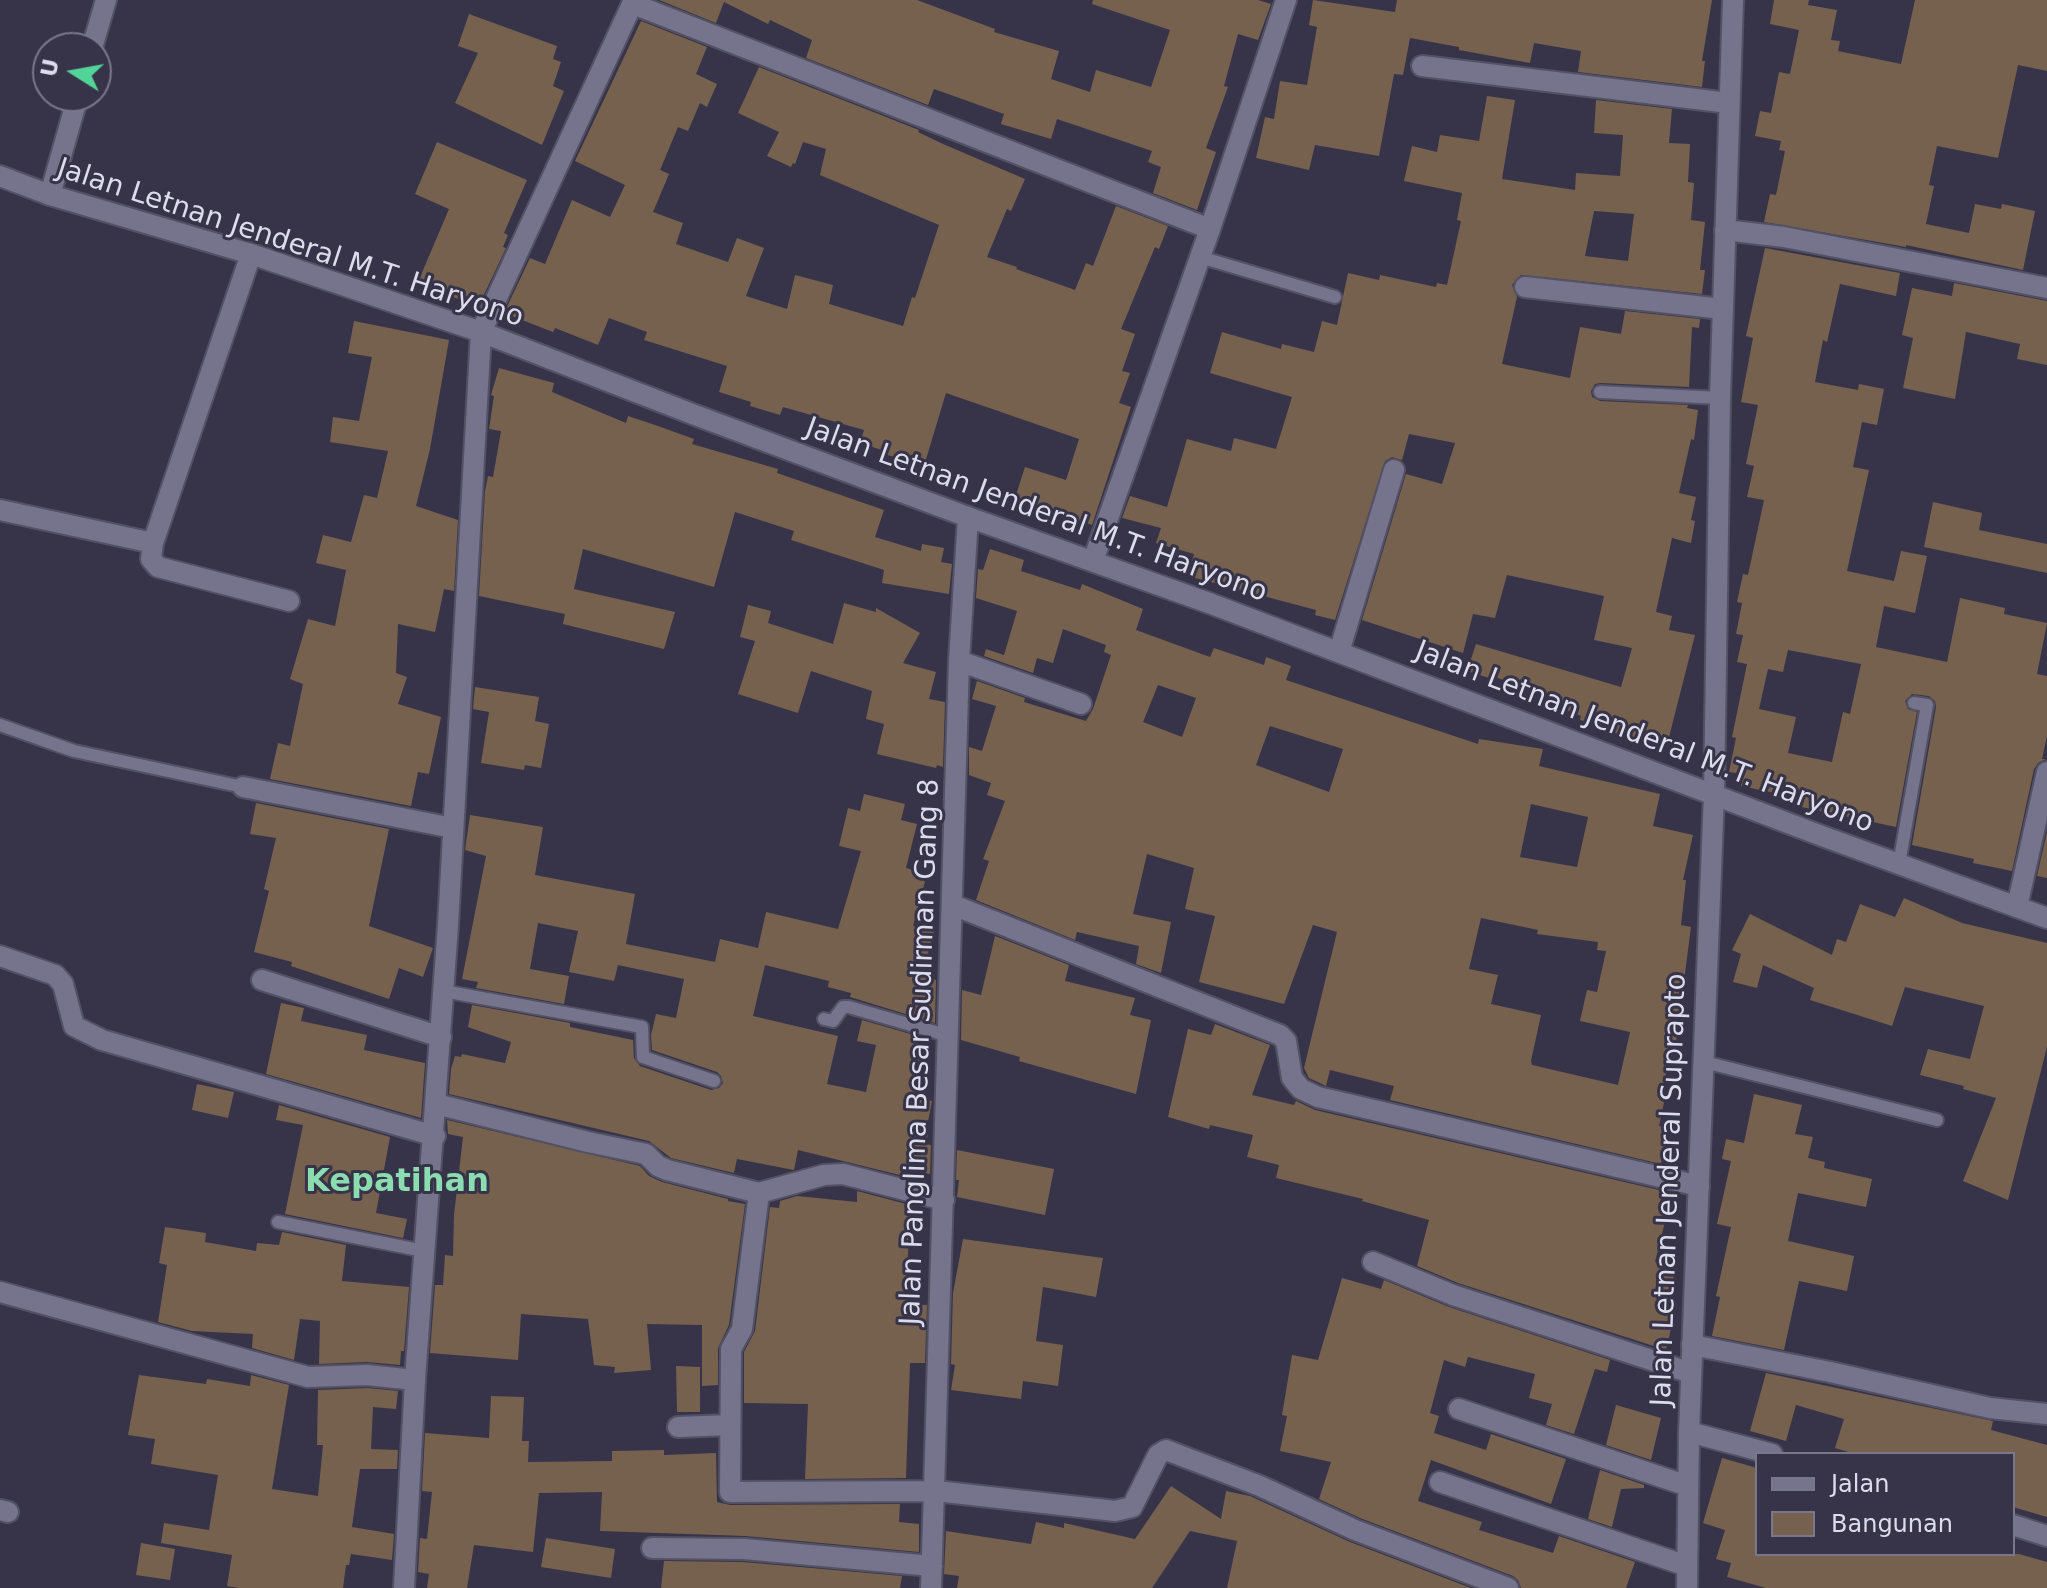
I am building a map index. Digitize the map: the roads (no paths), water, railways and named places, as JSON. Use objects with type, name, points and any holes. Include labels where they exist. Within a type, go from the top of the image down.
[{"type":"street","points":[[97,32],[106,0]]},
{"type":"street","points":[[1093,561],[1210,229],[1286,0]]},
{"type":"street","name":"Jalan Letnan Jenderal Suprapto","points":[[1687,1588],[1691,1373],[1714,794],[1720,398],[1733,0]]},
{"type":"street","points":[[404,1588],[415,1380],[435,1136],[481,332],[634,2],[1210,229]]},
{"type":"street","points":[[1422,66],[1729,103]]},
{"type":"street","points":[[50,195],[73,112]]},
{"type":"street","name":"Jalan Letnan Jenderal M.T. Haryono","points":[[0,176],[50,195],[251,254],[481,332],[968,517],[1339,652],[2047,918]]},
{"type":"street","points":[[1725,230],[1784,237],[2047,288]]},
{"type":"street","points":[[251,254],[153,543],[151,559],[158,567],[289,601]]},
{"type":"street","points":[[1525,287],[1723,309]]},
{"type":"street","points":[[1339,652],[1394,470]]},
{"type":"street","points":[[0,510],[153,543]]},
{"type":"street","name":"Jalan Panglima Besar Sudirman Gang 8","points":[[931,1588],[959,661],[968,517]]},
{"type":"street","points":[[959,661],[1081,704]]},
{"type":"street","points":[[2017,907],[2047,772]]},
{"type":"street","points":[[243,787],[453,828]]},
{"type":"street","points":[[953,905],[1280,1035],[1286,1041],[1292,1078],[1301,1089],[1318,1097],[1699,1186]]},
{"type":"street","points":[[0,956],[55,975],[63,984],[74,1026],[102,1040],[435,1136]]},
{"type":"street","points":[[262,980],[441,1037]]},
{"type":"street","points":[[436,1104],[646,1154],[667,1170],[759,1193],[824,1175],[843,1174],[944,1200]]},
{"type":"street","points":[[759,1193],[742,1329],[731,1349],[730,1492],[936,1491],[1115,1511],[1125,1510],[1137,1501],[1158,1455],[1166,1450],[1260,1486],[1355,1530],[1508,1588]]},
{"type":"street","points":[[1373,1262],[1453,1295],[1691,1373]]},
{"type":"street","points":[[0,1292],[308,1377],[367,1375],[415,1380]]},
{"type":"street","points":[[1692,1345],[1990,1408],[2047,1414]]},
{"type":"street","points":[[1459,1409],[1688,1486]]},
{"type":"street","points":[[678,1427],[730,1425]]},
{"type":"street","points":[[1689,1432],[1764,1452]]},
{"type":"street","points":[[1440,1482],[1687,1566]]},
{"type":"street","points":[[2015,1526],[2047,1536]]},
{"type":"street","points":[[652,1548],[744,1549],[932,1566]]},
{"type":"lane","points":[[1200,257],[1335,297]]},
{"type":"lane","points":[[1600,392],[1720,398]]},
{"type":"lane","points":[[1899,864],[1927,705],[1914,703]]},
{"type":"lane","points":[[0,725],[74,751],[243,787]]},
{"type":"lane","points":[[443,991],[642,1027],[643,1057],[714,1081]]},
{"type":"lane","points":[[824,1019],[833,1021],[843,1007],[849,1007],[949,1036]]},
{"type":"lane","points":[[1704,1062],[1937,1120]]},
{"type":"lane","points":[[278,1222],[424,1251]]},
{"type":"district","name":"Kepatihan","points":[[397,1183]]}]
